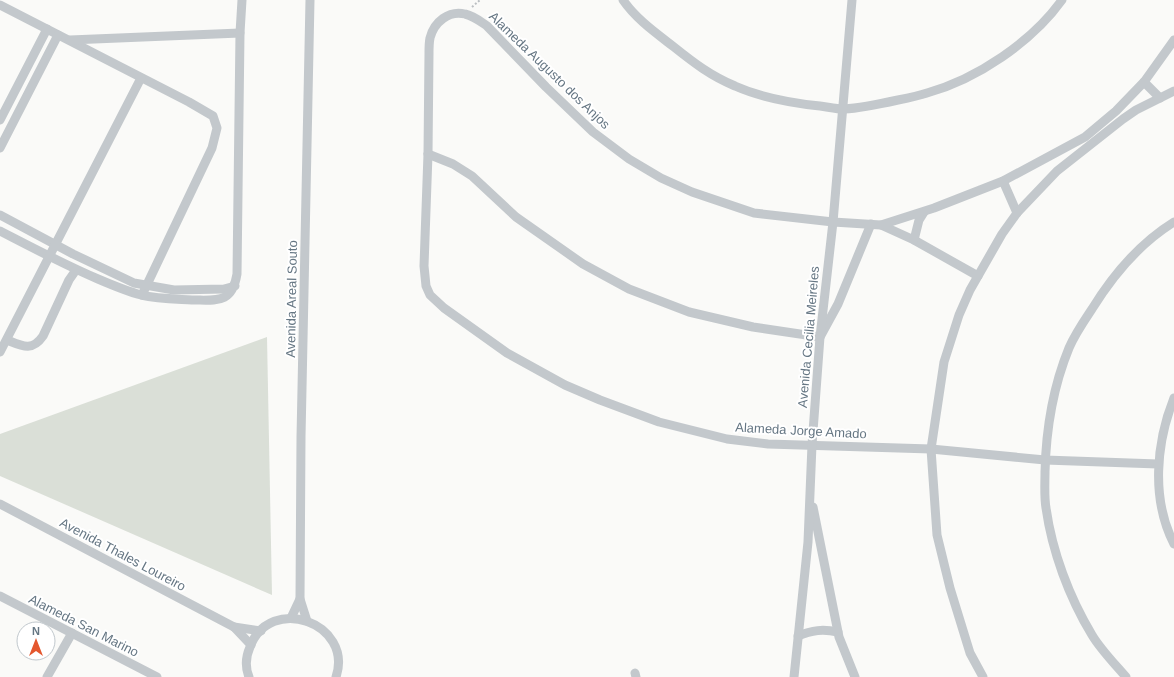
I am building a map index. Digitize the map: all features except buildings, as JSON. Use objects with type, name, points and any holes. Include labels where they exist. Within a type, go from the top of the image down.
[{"type":"street","points":[[0,231],[76,270],[120,288],[142,295],[174,300],[214,300],[224,298],[230,294],[237,274],[240,33],[242,0]]},
{"type":"street","name":"Avenida Areal Souto","points":[[307,620],[300,599],[301,437],[310,0]]},
{"type":"street","points":[[623,0],[629,9],[650,28],[703,70],[735,87],[767,98],[844,109],[880,104],[928,93],[969,77],[992,64],[1013,49],[1039,26],[1062,0]]},
{"type":"street","name":"Avenida Cecilia Meireles","points":[[794,677],[808,542],[812,445],[820,337],[844,109],[852,0]]},
{"type":"street","points":[[0,5],[213,116],[217,128],[212,148],[142,295]]},
{"type":"street","name":"Alameda Augusto dos Anjos","points":[[430,295],[426,286],[424,266],[430,38],[433,30],[439,22],[447,16],[464,14],[476,18],[487,26],[546,87],[593,132],[629,159],[661,178],[692,192],[754,213],[833,222],[871,224],[881,224],[924,212],[1003,181],[1085,137],[1116,111],[1144,82],[1174,40]]},
{"type":"street","points":[[0,120],[47,30]]},
{"type":"street","points":[[68,40],[240,33]]},
{"type":"street","points":[[0,148],[58,35]]},
{"type":"street","points":[[0,352],[141,78]]},
{"type":"street","points":[[1144,82],[1160,98]]},
{"type":"street","points":[[983,677],[970,653],[950,588],[937,535],[930,449],[944,362],[959,315],[978,276],[1002,234],[1017,213],[1057,171],[1091,143],[1136,110],[1174,91]]},
{"type":"street","points":[[1126,100],[1136,110]]},
{"type":"street","points":[[428,154],[453,164],[472,176],[516,217],[583,264],[629,289],[689,312],[753,327],[820,337],[838,304],[871,224]]},
{"type":"street","points":[[1003,181],[1017,213]]},
{"type":"street","points":[[914,240],[919,220],[924,212]]},
{"type":"street","points":[[0,214],[124,279],[174,290],[224,289],[234,286]]},
{"type":"street","points":[[1126,677],[1092,636],[1080,615],[1057,557],[1046,507],[1048,425],[1058,380],[1069,348],[1100,296],[1117,273],[1147,242],[1174,222]]},
{"type":"street","name":"Alameda Augusto dos Anjos","points":[[881,224],[914,240],[978,276]]},
{"type":"street","points":[[6,340],[28,347],[35,345],[39,341],[43,336],[69,280],[76,270]]},
{"type":"street","name":"Alameda Jorge Amado","points":[[430,295],[444,308],[507,353],[565,385],[600,400],[660,422],[727,439],[768,444],[930,449],[1046,460],[1158,464]]},
{"type":"street","points":[[1174,398],[1161,441],[1158,464],[1159,486],[1164,516],[1174,544]]},
{"type":"street","points":[[810,492],[838,632],[855,677]]},
{"type":"street","name":"Avenida Thales Loureiro","points":[[0,504],[234,627],[251,645]]},
{"type":"street","name":"Alameda San Marino","points":[[0,596],[157,677]]},
{"type":"street","name":"Avenida Areal Souto","points":[[291,618],[300,599]]},
{"type":"street","points":[[249,677],[247,664],[251,645],[261,631],[271,623],[291,618],[307,620],[319,627],[329,636],[335,648],[338,661],[338,676]]},
{"type":"street","name":"Avenida Thales Loureiro","points":[[234,627],[261,631]]},
{"type":"street","points":[[798,636],[820,629],[838,632]]},
{"type":"street","points":[[47,677],[72,633]]},
{"type":"shaded area","points":[[267,337],[272,595],[0,476],[0,434]]}]
